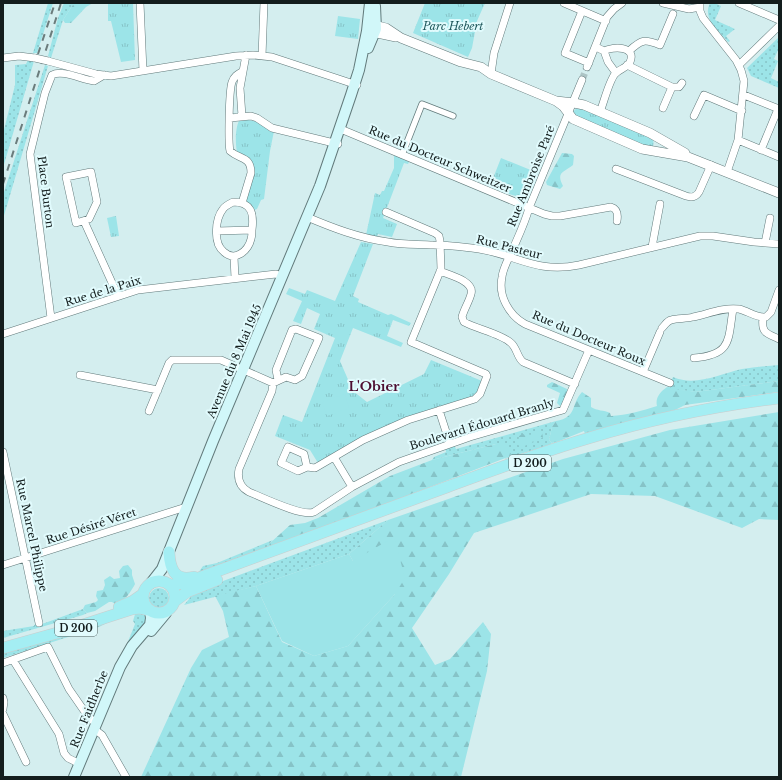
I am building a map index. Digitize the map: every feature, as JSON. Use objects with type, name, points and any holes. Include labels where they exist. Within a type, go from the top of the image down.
[{"type":"main road","points":[[370,3],[371,28]]},
{"type":"main road","points":[[357,85],[371,28],[375,3]]},
{"type":"main road","name":"Avenue du 8 Mai 1945","points":[[336,143],[343,130],[357,85]]},
{"type":"main road","name":"Avenue du 8 Mai 1945","points":[[151,583],[160,572],[170,549],[243,369],[320,186],[357,85]]},
{"type":"main road","name":"D 200","points":[[169,584],[181,584],[220,571],[502,466],[583,440],[676,416],[779,398]]},
{"type":"main road","name":"D 200","points":[[175,601],[187,592],[205,584],[545,458],[599,441],[665,424],[731,411],[779,404]]},
{"type":"main road","points":[[170,549],[172,568],[177,575],[183,578],[191,578],[220,571]]},
{"type":"main road","name":"Avenue du 8 Mai 1945","points":[[169,584],[165,572],[170,549]]},
{"type":"main road","points":[[158,581],[169,584],[174,592],[175,601],[172,608],[159,614],[149,610],[144,604],[143,594],[151,583],[158,581]]},
{"type":"main road","name":"D 200","points":[[3,643],[124,605],[143,594]]},
{"type":"main road","name":"D 200","points":[[3,648],[71,629],[132,609],[142,608],[149,610]]},
{"type":"main road","name":"Rue Faidherbe","points":[[74,777],[120,667],[129,651],[150,625],[151,618],[149,610]]},
{"type":"main road","name":"Rue Faidherbe","points":[[129,651],[150,632],[166,612]]},
{"type":"street","points":[[140,3],[143,71]]},
{"type":"street","points":[[262,56],[264,3]]},
{"type":"street","points":[[491,74],[494,53],[510,3]]},
{"type":"street","points":[[564,3],[606,21]]},
{"type":"street","points":[[582,11],[565,53],[588,65],[606,21],[611,12],[622,3]]},
{"type":"street","points":[[663,3],[689,9],[700,5],[701,15],[705,22],[739,64],[744,81],[744,95],[738,140],[727,172]]},
{"type":"street","points":[[739,3],[779,20]]},
{"type":"street","points":[[629,51],[644,41],[660,45],[672,14]]},
{"type":"street","points":[[739,64],[779,26]]},
{"type":"street","points":[[371,28],[401,38],[461,62],[481,67],[491,74],[556,101],[563,106],[575,121],[648,151],[676,154],[697,160],[779,193]]},
{"type":"street","points":[[596,47],[604,51],[608,62],[616,73]]},
{"type":"street","points":[[600,112],[616,73],[627,65],[631,56],[629,51],[624,48],[615,47],[604,51]]},
{"type":"street","points":[[242,116],[240,88],[246,55]]},
{"type":"street","points":[[4,56],[35,58],[85,72],[116,76],[246,55],[262,56],[286,62],[357,85]]},
{"type":"street","points":[[627,65],[672,87],[677,88],[682,83]]},
{"type":"street","points":[[242,71],[234,77],[231,85],[230,118],[230,151],[246,159],[251,167],[251,173],[242,203]]},
{"type":"street","name":"Place Burton","points":[[51,318],[30,154],[50,76],[55,73],[96,81],[104,75]]},
{"type":"street","name":"Rue Ambroise Paré","points":[[509,258],[526,220],[529,208],[582,80]]},
{"type":"street","points":[[663,108],[672,87]]},
{"type":"street","points":[[694,116],[704,95],[742,111]]},
{"type":"street","points":[[744,95],[779,109],[761,150]]},
{"type":"street","points":[[556,101],[572,102],[600,112],[650,134],[697,160]]},
{"type":"street","points":[[402,155],[422,104],[454,116]]},
{"type":"street","points":[[230,118],[251,116],[275,129],[336,143]]},
{"type":"street","name":"Rue du Docteur Schweitzer","points":[[343,130],[544,214],[556,216],[611,207],[617,212],[617,221]]},
{"type":"street","points":[[648,151],[654,149],[656,145],[655,138],[650,134]]},
{"type":"street","points":[[738,140],[779,157]]},
{"type":"street","points":[[616,169],[692,197],[697,195],[699,192],[710,165]]},
{"type":"street","points":[[91,172],[97,202],[90,218],[84,221],[76,223],[66,177],[91,172]]},
{"type":"street","points":[[233,202],[242,203],[250,209],[252,213],[251,239],[245,250],[240,254],[234,256],[225,254],[217,244],[218,219],[223,208],[233,202]]},
{"type":"street","points":[[652,247],[660,204]]},
{"type":"street","points":[[307,467],[315,468],[363,440],[413,418],[477,398],[487,375],[411,342],[440,271],[440,238],[435,233],[386,212]]},
{"type":"street","name":"Rue Pasteur","points":[[307,217],[340,231],[384,242],[478,249],[535,265],[553,268],[574,266],[691,238],[708,236],[779,244]]},
{"type":"street","points":[[766,243],[770,218]]},
{"type":"street","points":[[84,221],[118,296]]},
{"type":"street","points":[[217,231],[252,230]]},
{"type":"street","points":[[234,256],[235,278]]},
{"type":"street","name":"Rue du Docteur Roux","points":[[509,258],[502,276],[501,284],[504,300],[510,311],[519,320],[525,324],[670,384]]},
{"type":"street","points":[[440,271],[466,282],[471,287],[472,293],[462,317],[464,322],[508,340],[523,362],[575,384]]},
{"type":"street","name":"Rue de la Paix","points":[[3,334],[145,288],[276,274],[282,276]]},
{"type":"street","points":[[643,372],[661,330],[666,323],[671,320],[733,309],[742,310],[763,317],[770,314],[778,299],[779,290]]},
{"type":"street","points":[[694,358],[709,356],[724,348],[728,340],[733,309]]},
{"type":"street","points":[[763,317],[762,325],[765,332],[779,339]]},
{"type":"street","points":[[149,411],[169,363],[172,360],[221,360],[276,381],[286,377],[295,380],[302,376],[318,338],[296,329],[292,330],[276,370],[276,381]]},
{"type":"street","name":"Boulevard Édouard Branly","points":[[276,381],[239,469],[238,478],[242,487],[249,492],[298,512],[308,514],[317,510],[352,487],[395,464],[450,444],[561,411],[566,406],[589,350]]},
{"type":"street","points":[[80,375],[158,390]]},
{"type":"street","points":[[439,410],[450,444]]},
{"type":"street","name":"Rue Marcel Philippe","points":[[3,452],[39,623]]},
{"type":"street","points":[[334,457],[352,487]]},
{"type":"street","name":"Rue Désiré Véret","points":[[3,565],[186,507]]},
{"type":"street","points":[[3,664],[48,647],[69,689],[102,735],[126,777]]},
{"type":"street","points":[[13,660],[59,734],[64,753],[68,758],[80,764]]},
{"type":"street","points":[[3,698],[3,709]]},
{"type":"street","points":[[3,714],[26,762]]},
{"type":"green space","points":[[48,3],[53,3],[37,53],[33,53]]},
{"type":"green space","points":[[64,3],[74,3],[63,20],[51,58],[48,56],[58,18]]},
{"type":"green space","points":[[74,3],[93,3],[86,7],[71,23],[65,23],[63,20]]},
{"type":"green space","points":[[108,3],[133,3],[135,60],[121,62],[111,21],[108,21]]},
{"type":"green space","name":"Parc Hebert","points":[[425,3],[485,3],[477,21],[472,48],[468,57],[413,33]]},
{"type":"green space","points":[[710,3],[715,3],[721,6],[715,20],[735,29],[726,36],[730,41],[728,42],[712,24],[708,14]]},
{"type":"green space","points":[[338,16],[360,19],[358,39],[335,36]]},
{"type":"green space","points":[[778,38],[779,48],[774,59],[778,61],[771,78],[779,82],[779,88],[751,76],[747,68]]},
{"type":"green space","points":[[28,60],[34,61],[3,168],[3,134],[15,85],[15,65],[26,64]]},
{"type":"green space","points":[[45,65],[48,66],[3,219],[3,195]]},
{"type":"green space","points":[[580,107],[618,122],[653,140],[653,146],[649,149],[576,119],[573,113],[575,109]]},
{"type":"green space","points":[[248,120],[258,122],[274,131],[264,199],[261,200],[257,209],[251,211],[242,203],[251,170],[238,155],[236,143],[236,133],[239,121]]},
{"type":"green space","points":[[562,153],[572,154],[574,156],[573,165],[560,175],[563,186],[560,189],[547,185],[546,182]]},
{"type":"green space","points":[[394,155],[409,162],[408,164],[404,163],[383,218],[397,224],[392,237],[378,234],[377,237],[366,235],[375,193],[380,195],[382,191],[384,191],[394,168]]},
{"type":"green space","points":[[501,158],[538,173],[529,194],[521,197],[516,196],[490,186]]},
{"type":"green space","points":[[116,216],[119,236],[111,237],[107,218]]},
{"type":"green space","points":[[361,242],[373,244],[353,296],[359,299],[358,302],[411,323],[409,326],[393,320],[387,336],[403,343],[401,347],[353,328],[340,361],[353,391],[367,402],[424,374],[431,360],[482,381],[477,393],[473,396],[444,406],[318,463],[310,450],[275,436],[283,415],[302,422],[335,338],[314,329],[320,314],[307,308],[301,324],[293,321],[302,301],[286,294],[289,288],[305,294],[307,290],[335,301]]},
{"type":"green space","points":[[779,365],[779,381],[695,392],[668,388],[673,377],[690,381],[708,379],[742,369]]},
{"type":"green space","points":[[779,381],[779,392],[685,405],[675,410],[585,434],[584,431],[557,442],[552,443],[549,440],[552,427],[556,421],[568,417],[582,392],[591,398],[591,407],[610,413],[611,416],[623,415],[657,406],[659,395],[667,387],[695,392]]},
{"type":"green space","points":[[552,382],[567,389],[566,396],[560,406],[557,403],[560,393],[547,387],[547,385]]},
{"type":"green space","points":[[345,394],[349,408],[327,416],[322,402]]},
{"type":"green space","points":[[779,412],[779,520],[759,519],[742,528],[655,496],[591,494],[474,533],[449,574],[412,628],[435,665],[450,659],[483,622],[491,634],[487,671],[461,777],[141,777],[191,668],[202,650],[229,637],[223,611],[215,596],[256,586],[282,642],[314,656],[348,646],[395,594],[353,561],[349,554],[388,520],[563,459],[670,430]]},
{"type":"green space","points":[[556,421],[552,427],[549,440],[552,443],[550,445],[504,459],[508,457],[496,444],[432,460],[434,457],[446,452],[445,448],[454,445],[456,449]]},
{"type":"green space","points":[[537,431],[542,433],[543,437],[522,447],[518,445],[519,436],[522,434],[532,434]]},
{"type":"green space","points":[[496,444],[505,445],[510,453],[508,457],[308,534],[271,547],[269,544],[290,525],[305,523],[318,518],[390,476],[432,460]]},
{"type":"green space","points":[[388,520],[349,554],[256,586],[184,605],[194,593],[215,584]]},
{"type":"green space","points":[[394,537],[405,578],[395,594],[348,646],[314,656],[282,641],[256,586],[349,554],[353,561]]},
{"type":"green space","points":[[273,540],[269,544],[271,547],[198,573],[203,566],[217,563]]},
{"type":"green space","points":[[128,565],[132,570],[135,584],[127,596],[115,604],[109,602],[95,611],[87,613],[83,609],[85,605],[98,600],[96,596],[97,591],[103,590],[105,585],[104,580],[110,576],[114,579],[120,578],[119,571],[123,566]]},
{"type":"green space","points":[[155,588],[163,588],[169,594],[169,602],[163,608],[155,608],[149,602],[149,594]]},
{"type":"green space","points":[[83,609],[87,613],[3,638],[3,631],[45,623]]},
{"type":"green space","points":[[136,611],[145,613],[149,621],[127,644],[135,624],[133,621]]},
{"type":"green space","points":[[125,614],[99,627],[3,658],[3,650]]},
{"type":"tunnel","points":[[582,80],[587,67]]},
{"type":"railway","points":[[38,54],[55,3]]},
{"type":"railway","points":[[3,184],[61,3]]},
{"type":"district","name":"L'Obier","points":[[374,386]]}]
